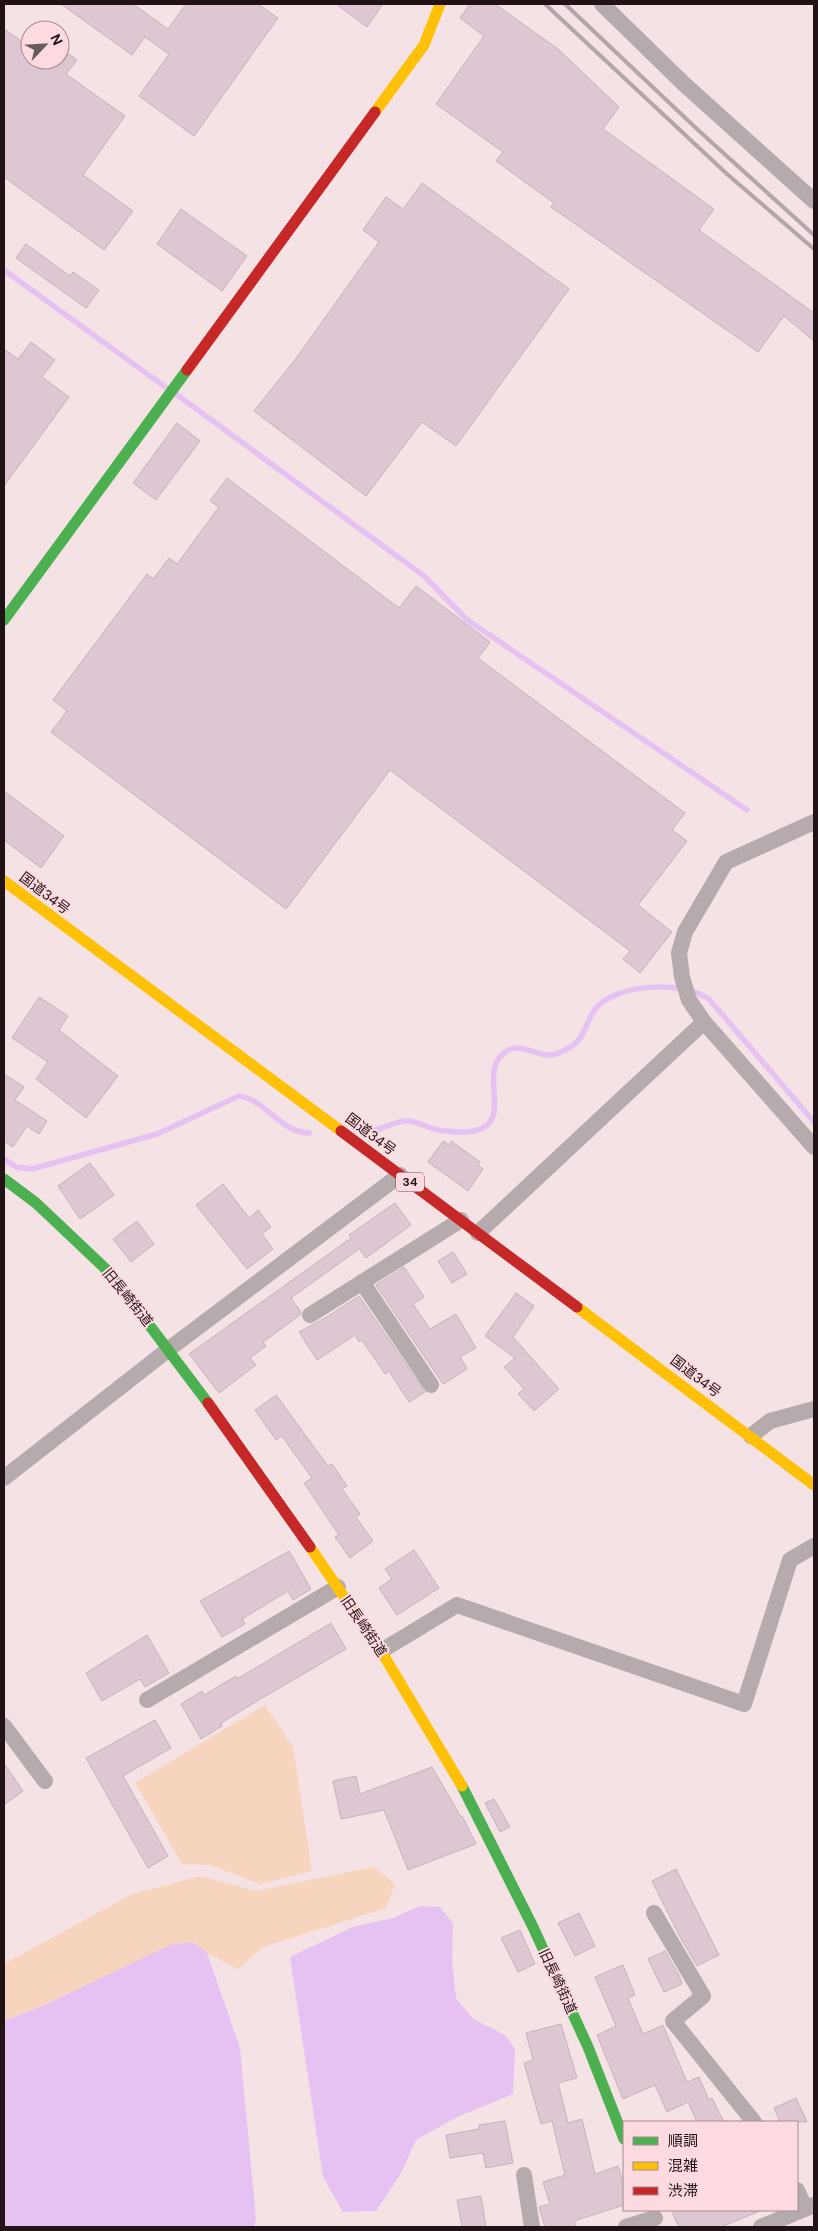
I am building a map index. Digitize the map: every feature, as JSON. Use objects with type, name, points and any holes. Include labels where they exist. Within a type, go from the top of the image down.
[{"type":"main road","points":[[4,620],[424,45],[440,4]]},
{"type":"main road","name":"国道34号","points":[[4,881],[751,1436],[814,1485]]},
{"type":"main road","name":"旧長崎街道","points":[[4,1179],[36,1203],[110,1273],[169,1349],[276,1497],[381,1651],[458,1778],[533,1927],[588,2047],[623,2136]]},
{"type":"street","points":[[602,4],[684,84],[814,201]]},
{"type":"street","points":[[814,822],[726,862],[684,932],[679,953],[682,977],[689,1000],[704,1022],[814,1147]]},
{"type":"street","points":[[478,1233],[704,1022]]},
{"type":"street","points":[[4,1478],[169,1349],[400,1175]]},
{"type":"street","points":[[310,1315],[461,1220]]},
{"type":"street","points":[[362,1282],[431,1384]]},
{"type":"street","points":[[751,1436],[770,1422],[814,1409]]},
{"type":"street","points":[[381,1651],[457,1605],[744,1704],[790,1560],[814,1546]]},
{"type":"street","points":[[147,1700],[338,1587]]},
{"type":"street","points":[[4,1726],[45,1781]]},
{"type":"street","points":[[654,1913],[703,1996],[673,2021],[753,2121]]},
{"type":"street","points":[[524,2176],[532,2227]]},
{"type":"street","points":[[761,2227],[810,2207],[798,2191]]},
{"type":"street","points":[[626,2227],[655,2218]]},
{"type":"shaded area","points":[[265,1705],[293,1747],[312,1871],[260,1884],[210,1865],[182,1864],[135,1783]]},
{"type":"shaded area","points":[[373,1867],[395,1884],[386,1908],[263,1947],[238,1969],[207,1953],[193,1942],[4,2021],[4,1964],[130,1895],[200,1876],[256,1891]]},
{"type":"shaded area","points":[[420,1906],[440,1907],[453,1924],[452,1962],[456,1998],[473,2019],[505,2035],[515,2049],[513,2094],[457,2117],[416,2140],[400,2175],[376,2211],[343,2212],[323,2177],[290,1957],[353,1927],[393,1918]]},
{"type":"shaded area","points":[[193,1942],[207,1953],[240,2048],[256,2219],[254,2227],[4,2227],[4,2021],[49,2003],[170,1945]]},
{"type":"building","points":[[61,4],[133,4],[168,29],[186,4],[258,4],[278,18],[194,136],[139,96],[169,54],[145,37],[132,55]]},
{"type":"building","points":[[336,4],[383,4],[367,27]]},
{"type":"building","points":[[470,4],[495,4],[558,49],[619,107],[603,129],[714,209],[699,230],[814,313],[814,341],[784,316],[758,352],[551,207],[554,203],[496,161],[503,152],[436,104],[484,36],[460,18]]},
{"type":"building","points":[[4,29],[20,40],[20,70],[69,70],[66,74],[125,116],[83,175],[133,211],[104,250],[4,177]]},
{"type":"building","points":[[70,55],[77,60],[70,69]]},
{"type":"building","points":[[422,183],[569,289],[456,446],[422,422],[366,496],[254,411],[297,357],[379,242],[363,230],[386,197],[403,209]]},
{"type":"building","points":[[181,209],[247,256],[222,291],[157,244]]},
{"type":"building","points":[[26,244],[70,276],[73,272],[99,290],[86,308],[16,258]]},
{"type":"building","points":[[31,342],[55,360],[42,377],[69,397],[4,486],[4,349],[18,359]]},
{"type":"building","points":[[177,423],[200,441],[156,500],[133,483]]},
{"type":"building","points":[[227,478],[399,608],[416,586],[490,642],[478,658],[685,813],[672,830],[687,841],[638,905],[672,932],[640,973],[623,959],[630,951],[390,770],[286,909],[51,732],[67,711],[53,700],[147,574],[153,579],[169,558],[177,564],[219,507],[210,501]]},
{"type":"building","points":[[4,791],[64,836],[41,868],[4,840]]},
{"type":"building","points":[[39,997],[68,1016],[59,1030],[118,1076],[86,1118],[36,1079],[48,1062],[12,1038]]},
{"type":"building","points":[[4,1074],[24,1087],[15,1100],[47,1121],[39,1134],[27,1126],[13,1147],[4,1141]]},
{"type":"building","points":[[443,1141],[449,1145],[451,1141],[480,1162],[478,1165],[483,1169],[468,1191],[428,1162]]},
{"type":"building","points":[[90,1163],[114,1195],[80,1219],[58,1186]]},
{"type":"building","points":[[223,1184],[249,1218],[258,1210],[271,1227],[262,1234],[273,1249],[247,1269],[196,1205]]},
{"type":"building","points":[[395,1203],[411,1225],[366,1258],[359,1249],[291,1298],[301,1312],[300,1315],[263,1342],[266,1346],[250,1358],[256,1365],[219,1393],[189,1354],[351,1238],[349,1235]]},
{"type":"building","points":[[137,1221],[154,1244],[131,1262],[113,1239]]},
{"type":"building","points":[[453,1252],[467,1274],[452,1283],[438,1261]]},
{"type":"building","points":[[404,1267],[424,1297],[413,1304],[430,1329],[456,1314],[476,1348],[460,1357],[467,1369],[443,1384],[376,1285]]},
{"type":"building","points":[[516,1293],[534,1306],[513,1337],[559,1389],[534,1411],[518,1394],[524,1389],[504,1367],[515,1358],[485,1336]]},
{"type":"building","points":[[359,1296],[425,1392],[409,1402],[389,1371],[385,1374],[362,1340],[359,1342],[355,1335],[317,1360],[299,1332]]},
{"type":"building","points":[[276,1395],[328,1466],[332,1464],[347,1486],[342,1489],[360,1514],[356,1517],[373,1541],[350,1558],[335,1537],[339,1535],[304,1483],[312,1478],[282,1436],[276,1440],[255,1410]]},
{"type":"building","points":[[414,1550],[439,1588],[397,1615],[379,1588],[392,1579],[385,1569]]},
{"type":"building","points":[[289,1551],[311,1589],[293,1600],[288,1591],[242,1619],[245,1624],[222,1637],[200,1601]]},
{"type":"building","points":[[331,1623],[346,1649],[221,1723],[222,1726],[201,1739],[181,1704],[202,1691],[204,1695],[236,1676],[237,1679]]},
{"type":"building","points":[[147,1635],[169,1673],[145,1687],[140,1679],[102,1701],[86,1673]]},
{"type":"building","points":[[155,1720],[171,1748],[123,1776],[168,1856],[148,1868],[86,1758]]},
{"type":"building","points":[[4,1763],[23,1791],[4,1805]]},
{"type":"building","points":[[432,1767],[462,1816],[476,1844],[408,1870],[384,1810],[341,1819],[333,1781],[356,1776],[360,1794]]},
{"type":"building","points":[[494,1799],[510,1827],[500,1832],[485,1803]]},
{"type":"building","points":[[676,1869],[719,1955],[697,1966],[652,1881]]},
{"type":"building","points":[[579,1913],[595,1946],[575,1956],[558,1923]]},
{"type":"building","points":[[520,1930],[535,1964],[518,1972],[501,1938]]},
{"type":"building","points":[[665,1951],[682,1984],[664,1992],[648,1959]]},
{"type":"building","points":[[623,1965],[635,1995],[628,1998],[643,2034],[663,2025],[687,2082],[699,2077],[709,2100],[712,2098],[724,2121],[697,2121],[688,2102],[667,2112],[655,2085],[623,2099],[597,2035],[616,2026],[595,1977]]},
{"type":"building","points":[[561,2024],[577,2078],[558,2083],[568,2123],[582,2119],[595,2174],[618,2166],[623,2182],[623,2205],[574,2221],[576,2227],[545,2227],[539,2207],[550,2204],[543,2182],[565,2175],[552,2121],[541,2124],[524,2063],[533,2060],[526,2033]]},
{"type":"building","points":[[796,2098],[807,2122],[780,2121],[774,2108]]},
{"type":"building","points":[[505,2121],[513,2163],[486,2168],[483,2153],[450,2158],[446,2135],[479,2129],[479,2125]]},
{"type":"building","points":[[481,2196],[486,2227],[462,2227],[457,2200]]},
{"type":"building","points":[[671,2211],[760,2211],[721,2227],[679,2227]]},
{"type":"waterway","points":[[4,270],[168,389]]},
{"type":"waterway","points":[[176,394],[424,576],[466,619],[747,810]]},
{"type":"waterway","points":[[376,1130],[405,1121],[449,1131],[467,1132],[483,1128],[490,1122],[494,1114],[495,1066],[505,1052],[518,1048],[544,1055],[553,1055],[565,1050],[578,1040],[594,1011],[609,998],[637,989],[652,987],[683,989],[709,999],[814,1122]]},
{"type":"waterway","points":[[4,1159],[16,1167],[32,1169],[157,1134],[239,1096],[257,1103],[290,1127],[309,1133]]},
{"type":"railway","points":[[545,4],[727,174],[814,249]]},
{"type":"railway","points":[[565,4],[698,130],[814,235]]},
{"type":"traffic: fast","points":[[4,620],[187,370]]},
{"type":"traffic: fast","points":[[4,1179],[36,1203],[110,1273],[208,1403]]},
{"type":"traffic: fast","points":[[462,1786],[533,1927],[588,2047],[623,2136]]},
{"type":"traffic: slow","points":[[375,112],[424,45],[440,4]]},
{"type":"traffic: slow","points":[[4,881],[341,1131]]},
{"type":"traffic: slow","points":[[577,1307],[814,1485]]},
{"type":"traffic: slow","points":[[310,1547],[381,1651],[462,1786]]},
{"type":"traffic: jam","points":[[187,370],[375,112]]},
{"type":"traffic: jam","points":[[341,1131],[577,1307]]},
{"type":"traffic: jam","points":[[208,1403],[310,1547]]}]
